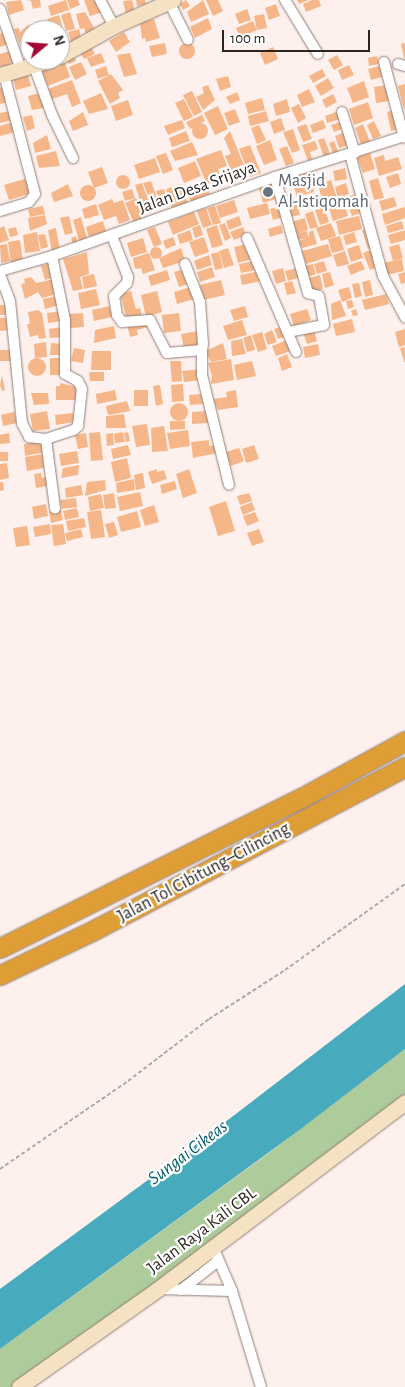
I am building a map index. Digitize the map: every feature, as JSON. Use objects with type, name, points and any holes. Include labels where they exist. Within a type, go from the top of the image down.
[{"type":"highway","name":"Jalan Tol Cibitung–Cilincing","points":[[0,948],[284,807],[405,741]]},
{"type":"highway","name":"Jalan Tol Cibitung–Cilincing","points":[[0,975],[94,930],[405,767]]},
{"type":"street","points":[[100,0],[114,26]]},
{"type":"street","points":[[285,0],[318,54]]},
{"type":"street","points":[[70,50],[114,26],[171,1],[188,40]]},
{"type":"street","points":[[0,9],[20,53]]},
{"type":"street","points":[[384,62],[404,137]]},
{"type":"street","points":[[0,211],[29,202],[35,194],[2,74],[20,70]]},
{"type":"street","points":[[28,70],[73,158]]},
{"type":"street","points":[[342,112],[384,276],[405,317]]},
{"type":"street","name":"Jalan Desa Srijaya","points":[[0,273],[112,236],[275,177],[404,137]]},
{"type":"street","points":[[275,177],[308,293],[319,296],[324,325],[288,332]]},
{"type":"street","points":[[112,236],[128,276],[127,283],[114,296],[121,321],[150,320],[167,353],[202,350]]},
{"type":"street","points":[[247,238],[296,352]]},
{"type":"street","points":[[0,273],[10,301],[22,424],[29,438],[46,439],[74,430],[78,426],[82,389],[78,381],[65,374],[65,320],[52,256]]},
{"type":"street","points":[[185,264],[200,302],[202,375],[229,485]]},
{"type":"street","points":[[46,439],[55,508]]},
{"type":"street","name":"Jalan Raya Kali CBL","points":[[20,1387],[158,1289],[216,1254],[405,1102]]},
{"type":"street","points":[[181,1290],[216,1254],[232,1291],[260,1387]]},
{"type":"street","points":[[158,1289],[232,1291]]},
{"type":"path","points":[[0,1170],[128,1081],[209,1019],[285,970],[405,884]]},
{"type":"green space","points":[[405,1049],[405,1097],[17,1387],[0,1387],[0,1349],[270,1152]]},
{"type":"water","name":"Sungai Cikeas","points":[[405,984],[405,1049],[302,1128],[0,1349],[0,1289],[194,1146]]},
{"type":"building","points":[[21,0],[24,10],[9,15],[6,2]]},
{"type":"building","points":[[27,0],[40,0],[41,7],[33,9],[31,1]]},
{"type":"building","points":[[66,0],[69,10],[51,16],[48,6]]},
{"type":"building","points":[[67,0],[78,0],[80,5],[70,9]]},
{"type":"building","points":[[84,0],[99,0],[103,12],[90,16]]},
{"type":"building","points":[[132,0],[135,12],[126,14],[123,1]]},
{"type":"building","points":[[136,0],[145,0],[146,4],[137,6]]},
{"type":"building","points":[[186,0],[190,6],[183,10],[180,4]]},
{"type":"building","points":[[203,0],[209,14],[191,22],[187,12]]},
{"type":"building","points":[[206,0],[218,0],[223,11],[213,16]]},
{"type":"building","points":[[297,0],[309,0],[299,4]]},
{"type":"building","points":[[312,0],[319,0],[321,6],[306,12],[303,4]]},
{"type":"building","points":[[276,4],[280,16],[269,20],[265,8]]},
{"type":"building","points":[[247,9],[251,20],[239,24],[235,14]]},
{"type":"building","points":[[70,12],[75,29],[70,30],[70,20],[63,20],[61,15]]},
{"type":"building","points":[[85,12],[97,33],[87,37],[84,28],[80,29],[76,14]]},
{"type":"building","points":[[264,14],[267,28],[257,30],[254,16]]},
{"type":"building","points":[[59,15],[60,20],[47,20]]},
{"type":"building","points":[[208,18],[212,29],[195,38],[190,27]]},
{"type":"building","points":[[154,19],[160,38],[146,42],[145,38],[142,39],[140,23]]},
{"type":"building","points":[[253,21],[257,30],[240,37],[236,28]]},
{"type":"building","points":[[19,28],[20,43],[19,43],[14,29]]},
{"type":"building","points":[[79,29],[82,42],[72,45],[70,31]]},
{"type":"building","points":[[5,32],[9,44],[0,47],[0,34]]},
{"type":"building","points":[[124,32],[130,42],[116,52],[109,41]]},
{"type":"building","points":[[165,43],[167,54],[152,57],[149,46]]},
{"type":"building","points":[[184,43],[190,43],[195,48],[193,57],[184,59],[179,54],[179,48]]},
{"type":"building","points":[[405,43],[405,58],[404,58],[401,44]]},
{"type":"building","points":[[91,47],[95,54],[84,59],[80,52]]},
{"type":"building","points":[[273,47],[278,59],[265,65],[260,53]]},
{"type":"building","points":[[10,51],[13,62],[9,63],[11,67],[4,70],[0,66],[0,54]]},
{"type":"building","points":[[101,53],[105,62],[91,67],[87,58]]},
{"type":"building","points":[[130,53],[137,74],[124,77],[117,55]]},
{"type":"building","points":[[337,55],[343,65],[334,70],[328,60]]},
{"type":"building","points":[[74,56],[76,61],[70,64],[70,58]]},
{"type":"building","points":[[377,56],[379,64],[369,66],[368,58]]},
{"type":"building","points":[[81,62],[87,74],[75,80],[70,67]]},
{"type":"building","points":[[349,65],[354,75],[342,80],[338,70]]},
{"type":"building","points":[[383,65],[386,76],[371,80],[368,69]]},
{"type":"building","points":[[106,66],[109,75],[98,79],[95,70]]},
{"type":"building","points":[[322,69],[326,76],[313,83],[309,76]]},
{"type":"building","points":[[41,70],[68,70],[70,77],[48,86]]},
{"type":"building","points":[[28,74],[31,86],[16,90],[13,78]]},
{"type":"building","points":[[111,74],[123,90],[118,93],[120,98],[110,104],[98,81]]},
{"type":"building","points":[[228,76],[231,87],[220,91],[216,79]]},
{"type":"building","points":[[328,78],[334,88],[321,96],[315,86]]},
{"type":"building","points":[[72,80],[81,103],[72,107],[67,94],[52,99],[48,89]]},
{"type":"building","points":[[364,81],[369,97],[353,103],[347,88]]},
{"type":"building","points":[[405,84],[405,109],[404,109],[398,86]]},
{"type":"building","points":[[208,85],[215,100],[203,110],[196,97],[204,93],[202,87]]},
{"type":"building","points":[[387,85],[390,101],[376,103],[374,87]]},
{"type":"building","points":[[4,87],[8,102],[0,104],[0,88]]},
{"type":"building","points":[[309,89],[315,102],[302,107],[297,95]]},
{"type":"building","points":[[192,91],[202,112],[194,116],[183,95]]},
{"type":"building","points":[[237,92],[240,100],[230,104],[226,97]]},
{"type":"building","points":[[40,93],[44,108],[32,110],[28,96]]},
{"type":"building","points":[[101,93],[108,109],[89,114],[83,101]]},
{"type":"building","points":[[333,94],[337,102],[326,108],[322,100]]},
{"type":"building","points":[[262,98],[265,110],[248,114],[245,103]]},
{"type":"building","points":[[184,99],[193,117],[184,121],[175,103]]},
{"type":"building","points":[[287,99],[290,112],[276,116],[273,104]]},
{"type":"building","points":[[128,100],[133,115],[116,121],[111,106]]},
{"type":"building","points":[[368,102],[373,118],[354,125],[349,109]]},
{"type":"building","points":[[299,104],[306,118],[298,123],[291,108]]},
{"type":"building","points":[[218,106],[228,129],[215,135],[204,113]]},
{"type":"building","points":[[235,109],[240,122],[229,126],[224,113]]},
{"type":"building","points":[[395,110],[399,129],[391,131],[387,112]]},
{"type":"building","points":[[11,111],[13,120],[0,123],[0,113]]},
{"type":"building","points":[[266,111],[269,121],[250,126],[248,116]]},
{"type":"building","points":[[339,111],[341,119],[327,123],[325,116]]},
{"type":"building","points":[[83,112],[88,125],[73,131],[69,121]]},
{"type":"building","points":[[32,115],[35,128],[27,131],[23,117]]},
{"type":"building","points":[[202,115],[205,121],[190,129],[186,122]]},
{"type":"building","points":[[281,118],[285,130],[274,134],[270,122]]},
{"type":"building","points":[[182,120],[185,128],[168,135],[164,126]]},
{"type":"building","points":[[323,120],[326,128],[313,133],[310,125]]},
{"type":"building","points":[[374,121],[381,136],[373,139],[367,125]]},
{"type":"building","points":[[13,122],[15,132],[0,136],[0,126]]},
{"type":"building","points":[[340,122],[342,129],[334,132],[331,125]]},
{"type":"building","points":[[200,123],[206,125],[208,131],[206,137],[200,139],[194,137],[192,131],[194,125]]},
{"type":"building","points":[[306,124],[312,139],[303,142],[297,127]]},
{"type":"building","points":[[363,124],[371,144],[362,147],[355,128]]},
{"type":"building","points":[[259,125],[266,140],[257,144],[251,128]]},
{"type":"building","points":[[293,129],[300,150],[292,153],[283,132]]},
{"type":"building","points":[[186,131],[190,141],[172,147],[169,138]]},
{"type":"building","points":[[230,131],[244,165],[231,170],[225,156],[231,154],[224,138]]},
{"type":"building","points":[[348,131],[352,144],[339,148],[335,136]]},
{"type":"building","points":[[47,135],[51,149],[35,153],[33,143]]},
{"type":"building","points":[[324,138],[331,156],[324,158],[318,140]]},
{"type":"building","points":[[270,140],[277,160],[264,165],[256,146]]},
{"type":"building","points":[[315,141],[318,149],[310,152],[312,159],[308,161],[302,145]]},
{"type":"building","points":[[334,141],[339,154],[334,156],[329,143]]},
{"type":"building","points":[[192,142],[198,155],[175,161],[170,151]]},
{"type":"building","points":[[250,145],[261,173],[250,177],[239,149]]},
{"type":"building","points":[[287,146],[294,163],[286,166],[279,149]]},
{"type":"building","points":[[221,150],[227,166],[218,169],[221,178],[207,184],[196,159]]},
{"type":"building","points":[[56,151],[60,166],[39,168],[36,156]]},
{"type":"building","points":[[166,153],[173,170],[163,174],[156,156]]},
{"type":"building","points":[[370,153],[375,169],[363,173],[357,157]]},
{"type":"building","points":[[384,155],[385,161],[398,157],[402,169],[379,176],[374,158]]},
{"type":"building","points":[[155,158],[160,172],[139,179],[134,165]]},
{"type":"building","points":[[195,161],[201,176],[184,183],[178,168]]},
{"type":"building","points":[[102,167],[108,183],[94,188],[88,172]]},
{"type":"building","points":[[345,168],[347,179],[335,181],[333,171]]},
{"type":"building","points":[[308,171],[311,181],[294,185],[292,176]]},
{"type":"building","points":[[398,173],[401,184],[390,188],[386,177]]},
{"type":"building","points":[[123,175],[128,177],[130,182],[128,187],[123,189],[118,187],[116,182],[118,177]]},
{"type":"building","points":[[28,178],[32,193],[9,200],[4,185]]},
{"type":"building","points":[[378,178],[384,198],[374,200],[369,181]]},
{"type":"building","name":"Masjid Al-Istiqomah","points":[[274,180],[279,198],[263,203],[258,185]]},
{"type":"building","points":[[331,180],[337,198],[323,202],[318,185]]},
{"type":"building","points":[[151,181],[159,203],[152,206],[143,183]]},
{"type":"building","points":[[204,181],[210,194],[191,202],[186,189]]},
{"type":"building","points":[[142,183],[150,204],[142,207],[135,185]]},
{"type":"building","points":[[312,183],[314,192],[297,197],[294,188]]},
{"type":"building","points":[[346,183],[349,194],[338,198],[335,187]]},
{"type":"building","points":[[68,184],[73,196],[54,202],[51,193]]},
{"type":"building","points":[[181,184],[188,203],[172,209],[166,189]]},
{"type":"building","points":[[88,185],[96,193],[88,201],[80,193]]},
{"type":"building","points":[[132,189],[135,198],[125,201],[122,192]]},
{"type":"building","points":[[164,189],[168,202],[161,204],[156,191]]},
{"type":"building","points":[[316,193],[318,203],[300,207],[298,201],[313,197],[312,194]]},
{"type":"building","points":[[360,193],[363,203],[346,208],[343,198]]},
{"type":"building","points":[[394,197],[397,206],[382,211],[379,201]]},
{"type":"building","points":[[136,198],[146,220],[135,225],[125,203]]},
{"type":"building","points":[[112,199],[114,203],[123,200],[130,220],[119,224],[116,216],[104,220],[98,205]]},
{"type":"building","points":[[234,200],[238,212],[220,218],[216,206]]},
{"type":"building","points":[[267,203],[270,214],[250,219],[247,208]]},
{"type":"building","points":[[297,203],[300,215],[290,217],[287,205]]},
{"type":"building","points":[[344,203],[348,216],[333,221],[329,208]]},
{"type":"building","points":[[96,204],[99,215],[85,219],[82,209]]},
{"type":"building","points":[[361,204],[364,212],[352,216],[349,208]]},
{"type":"building","points":[[43,206],[45,214],[30,217],[28,209]]},
{"type":"building","points":[[215,206],[221,223],[213,225],[207,208]]},
{"type":"building","points":[[281,206],[284,217],[273,220],[270,209]]},
{"type":"building","points":[[324,207],[329,222],[320,225],[315,210]]},
{"type":"building","points":[[405,207],[405,218],[385,225],[382,214]]},
{"type":"building","points":[[206,208],[212,225],[203,228],[197,211]]},
{"type":"building","points":[[313,211],[318,227],[310,229],[305,214]]},
{"type":"building","points":[[194,212],[199,224],[173,235],[168,222]]},
{"type":"building","points":[[45,215],[47,224],[30,231],[28,218]]},
{"type":"building","points":[[69,216],[73,233],[65,235],[60,218]]},
{"type":"building","points":[[239,216],[242,225],[229,230],[226,221]]},
{"type":"building","points":[[359,216],[362,229],[339,235],[336,221]]},
{"type":"building","points":[[81,217],[88,242],[80,244],[73,220]]},
{"type":"building","points":[[305,218],[308,230],[297,234],[307,231],[309,238],[309,232],[313,230],[317,244],[302,248],[299,241],[307,238],[295,241],[291,222]]},
{"type":"building","points":[[103,221],[106,232],[89,237],[86,227]]},
{"type":"building","points":[[402,221],[404,229],[388,233],[386,226]]},
{"type":"building","points":[[225,223],[231,238],[225,241],[219,225]]},
{"type":"building","points":[[331,223],[336,236],[321,241],[316,228]]},
{"type":"building","points":[[200,225],[203,235],[195,238],[192,228]]},
{"type":"building","points":[[217,225],[223,245],[212,248],[206,229]]},
{"type":"building","points":[[281,225],[283,233],[270,237],[268,229]]},
{"type":"building","points":[[4,226],[9,240],[0,243],[0,228]]},
{"type":"building","points":[[16,227],[18,235],[10,237],[8,229]]},
{"type":"building","points":[[155,227],[162,244],[154,247],[147,230]]},
{"type":"building","points":[[243,227],[246,235],[234,240],[230,232]]},
{"type":"building","points":[[56,228],[60,251],[52,253],[48,230]]},
{"type":"building","points":[[370,228],[376,246],[368,249],[362,230]]},
{"type":"building","points":[[190,230],[193,240],[180,244],[177,235]]},
{"type":"building","points":[[405,230],[405,240],[391,244],[388,235]]},
{"type":"building","points":[[37,232],[40,251],[25,253],[23,235]]},
{"type":"building","points":[[354,232],[357,242],[346,245],[343,236]]},
{"type":"building","points":[[45,234],[48,247],[41,249],[38,235]]},
{"type":"building","points":[[76,236],[78,244],[73,245],[71,238]]},
{"type":"building","points":[[340,236],[344,250],[332,253],[328,239]]},
{"type":"building","points":[[173,237],[176,245],[166,249],[163,241]]},
{"type":"building","points":[[204,237],[209,252],[195,257],[189,242]]},
{"type":"building","points":[[143,238],[147,252],[131,257],[127,243]]},
{"type":"building","points":[[20,240],[23,261],[11,263],[8,242]]},
{"type":"building","points":[[7,244],[10,261],[1,263],[0,245]]},
{"type":"building","points":[[247,244],[252,259],[238,263],[234,247]]},
{"type":"building","points":[[328,244],[332,256],[306,264],[302,251]]},
{"type":"building","points":[[399,244],[403,258],[393,261],[389,247]]},
{"type":"building","points":[[359,245],[363,258],[351,262],[347,249]]},
{"type":"building","points":[[156,247],[162,253],[156,259],[150,253]]},
{"type":"building","points":[[181,248],[185,261],[163,268],[159,258]]},
{"type":"building","points":[[228,248],[234,265],[224,268],[219,251]]},
{"type":"building","points":[[373,249],[380,266],[370,270],[363,253]]},
{"type":"building","points":[[345,251],[349,264],[337,267],[333,255]]},
{"type":"building","points":[[87,252],[89,274],[80,277],[83,289],[73,291],[63,259]]},
{"type":"building","points":[[219,252],[223,268],[215,270],[211,254]]},
{"type":"building","points":[[149,253],[155,270],[143,274],[141,268],[135,269],[133,258]]},
{"type":"building","points":[[209,255],[212,265],[197,270],[194,261]]},
{"type":"building","points":[[402,259],[404,271],[386,275],[383,263]]},
{"type":"building","points":[[254,261],[256,270],[241,273],[239,264]]},
{"type":"building","points":[[324,261],[327,271],[317,274],[314,264]]},
{"type":"building","points":[[361,261],[365,269],[351,275],[347,266]]},
{"type":"building","points":[[51,263],[55,277],[45,280],[41,266]]},
{"type":"building","points":[[313,264],[316,274],[307,277],[304,266]]},
{"type":"building","points":[[212,267],[215,277],[200,282],[197,272]]},
{"type":"building","points":[[283,268],[286,281],[276,284],[272,271]]},
{"type":"building","points":[[298,268],[301,277],[288,281],[285,271]]},
{"type":"building","points":[[186,269],[191,283],[179,287],[174,272]]},
{"type":"building","points":[[167,270],[170,280],[151,286],[148,276]]},
{"type":"building","points":[[259,271],[261,281],[242,285],[240,275]]},
{"type":"building","points":[[330,272],[334,285],[325,288],[322,274]]},
{"type":"building","points":[[405,272],[405,283],[401,284],[398,274]]},
{"type":"building","points":[[94,274],[97,286],[84,289],[82,277]]},
{"type":"building","points":[[320,275],[323,289],[312,292],[309,278]]},
{"type":"building","points":[[31,277],[36,283],[54,279],[57,294],[42,298],[38,292],[25,299],[21,284],[25,283],[24,279]]},
{"type":"building","points":[[221,280],[225,295],[203,300],[200,285]]},
{"type":"building","points":[[370,280],[373,295],[365,297],[362,282]]},
{"type":"building","points":[[292,281],[296,293],[287,295],[284,283]]},
{"type":"building","points":[[359,283],[362,296],[355,298],[352,284]]},
{"type":"building","points":[[191,287],[194,299],[177,304],[174,292]]},
{"type":"building","points":[[349,287],[352,298],[342,302],[338,290]]},
{"type":"building","points":[[96,289],[100,305],[81,309],[78,293]]},
{"type":"building","points":[[131,291],[136,309],[140,308],[142,317],[127,320],[120,294]]},
{"type":"building","points":[[157,291],[162,312],[146,317],[141,295]]},
{"type":"building","points":[[386,294],[389,304],[365,310],[362,300]]},
{"type":"building","points":[[57,296],[59,305],[45,309],[43,299]]},
{"type":"building","points":[[340,300],[346,316],[332,320],[331,304]]},
{"type":"building","points":[[352,300],[354,307],[348,309],[346,301]]},
{"type":"building","points":[[0,305],[9,305],[9,315],[0,315]]},
{"type":"building","points":[[110,306],[112,317],[94,321],[92,310]]},
{"type":"building","points":[[245,306],[248,317],[234,321],[230,310]]},
{"type":"building","points":[[307,309],[311,320],[300,324],[302,328],[295,330],[290,314]]},
{"type":"building","points":[[356,309],[358,315],[353,316],[351,311]]},
{"type":"building","points":[[38,310],[42,313],[46,338],[39,339],[38,335],[30,337],[27,324],[30,324],[28,312]]},
{"type":"building","points":[[62,311],[63,321],[48,323],[47,313]]},
{"type":"building","points":[[83,313],[84,327],[70,328],[69,314]]},
{"type":"building","points":[[179,313],[181,331],[164,333],[162,315]]},
{"type":"building","points":[[0,318],[11,318],[12,330],[0,331]]},
{"type":"building","points":[[352,319],[355,332],[336,336],[333,324]]},
{"type":"building","points":[[146,320],[148,327],[137,330],[138,335],[130,337],[127,324]]},
{"type":"building","points":[[242,320],[247,335],[228,340],[223,326]]},
{"type":"building","points":[[114,326],[116,338],[94,343],[95,330]]},
{"type":"building","points":[[284,326],[287,336],[278,339],[274,329]]},
{"type":"building","points":[[63,327],[64,337],[50,338],[49,329]]},
{"type":"building","points":[[405,329],[405,345],[399,347],[395,332]]},
{"type":"building","points":[[272,330],[277,342],[268,345],[264,334]]},
{"type":"building","points":[[314,330],[317,341],[307,344],[303,332]]},
{"type":"building","points":[[198,331],[200,345],[184,348],[181,334]]},
{"type":"building","points":[[262,332],[267,349],[258,352],[252,335]]},
{"type":"building","points":[[251,335],[255,350],[247,352],[243,338]]},
{"type":"building","points":[[242,339],[246,354],[232,356],[231,341]]},
{"type":"building","points":[[290,339],[294,350],[276,356],[272,346]]},
{"type":"building","points":[[46,342],[47,357],[35,358],[34,344]]},
{"type":"building","points":[[51,343],[62,344],[61,355],[50,355]]},
{"type":"building","points":[[223,343],[227,359],[211,362],[205,351]]},
{"type":"building","points":[[318,344],[320,355],[305,358],[303,347]]},
{"type":"building","points":[[405,347],[405,362],[404,362],[400,348]]},
{"type":"building","points":[[74,348],[85,350],[83,363],[71,361]]},
{"type":"building","points":[[0,350],[13,350],[13,361],[0,361]]},
{"type":"building","points":[[92,351],[111,351],[111,370],[91,370]]},
{"type":"building","points":[[287,354],[292,367],[282,371],[278,358]]},
{"type":"building","points":[[37,358],[43,361],[46,367],[43,373],[37,376],[31,373],[28,367],[31,361]]},
{"type":"building","points":[[50,358],[63,358],[63,375],[50,375]]},
{"type":"building","points":[[231,359],[234,380],[211,384],[212,376],[208,363]]},
{"type":"building","points":[[170,361],[181,361],[182,381],[172,382]]},
{"type":"building","points":[[252,361],[256,376],[237,380],[234,365]]},
{"type":"building","points":[[201,369],[202,380],[184,382],[182,371]]},
{"type":"building","points":[[89,372],[104,372],[104,381],[90,381]]},
{"type":"building","points":[[2,375],[5,390],[2,391],[0,385]]},
{"type":"building","points":[[60,383],[77,387],[76,400],[56,400],[56,386],[60,386]]},
{"type":"building","points":[[183,384],[184,401],[172,402],[171,385]]},
{"type":"building","points":[[160,385],[163,404],[156,406],[153,386]]},
{"type":"building","points":[[115,390],[117,400],[97,404],[96,394]]},
{"type":"building","points":[[134,390],[148,390],[148,406],[134,406]]},
{"type":"building","points":[[236,390],[238,407],[218,410],[213,399],[227,397],[226,392]]},
{"type":"building","points":[[31,393],[48,393],[49,404],[34,405]]},
{"type":"building","points":[[202,394],[203,404],[190,405],[189,395]]},
{"type":"building","points":[[127,401],[130,411],[109,415],[107,412],[106,406]]},
{"type":"building","points":[[179,403],[185,406],[188,412],[185,418],[179,421],[173,418],[170,412],[173,406]]},
{"type":"building","points":[[47,411],[50,429],[33,431],[30,414]]},
{"type":"building","points":[[207,411],[208,423],[192,424],[192,412]]},
{"type":"building","points":[[14,412],[17,423],[3,426],[1,415]]},
{"type":"building","points":[[73,413],[74,422],[56,425],[55,415]]},
{"type":"building","points":[[124,414],[126,428],[106,428],[106,416]]},
{"type":"building","points":[[170,421],[185,421],[185,429],[170,430]]},
{"type":"building","points":[[147,424],[150,445],[136,447],[132,426]]},
{"type":"building","points":[[164,426],[168,451],[152,452],[151,428]]},
{"type":"building","points":[[188,430],[190,446],[170,449],[167,433]]},
{"type":"building","points":[[100,432],[103,460],[91,461],[89,433]]},
{"type":"building","points":[[123,432],[125,442],[115,443],[114,434]]},
{"type":"building","points":[[128,432],[130,441],[126,442],[124,433]]},
{"type":"building","points":[[9,433],[10,443],[0,444],[0,435]]},
{"type":"building","points":[[86,433],[88,447],[78,449],[75,435]]},
{"type":"building","points":[[113,433],[114,445],[107,446],[106,434]]},
{"type":"building","points":[[209,440],[209,446],[216,445],[218,453],[193,458],[191,442]]},
{"type":"building","points":[[41,442],[45,452],[25,456],[24,444]]},
{"type":"building","points":[[128,445],[131,455],[113,459],[111,449]]},
{"type":"building","points":[[254,445],[259,459],[246,463],[242,449]]},
{"type":"building","points":[[239,448],[244,461],[231,466],[226,452]]},
{"type":"building","points":[[77,451],[79,463],[61,466],[59,454]]},
{"type":"building","points":[[0,452],[8,452],[8,461],[0,461]]},
{"type":"building","points":[[43,454],[44,468],[27,471],[25,457]]},
{"type":"building","points":[[127,458],[131,478],[115,482],[111,462]]},
{"type":"building","points":[[7,463],[9,478],[0,480],[0,464]]},
{"type":"building","points":[[79,465],[78,475],[61,478],[63,468]]},
{"type":"building","points":[[157,469],[157,472],[164,470],[167,479],[152,484],[148,472]]},
{"type":"building","points":[[189,469],[197,493],[183,498],[176,474]]},
{"type":"building","points":[[41,473],[42,478],[50,477],[51,485],[36,488],[34,474]]},
{"type":"building","points":[[143,473],[145,488],[136,490],[134,475]]},
{"type":"building","points":[[134,479],[135,490],[117,493],[116,483]]},
{"type":"building","points":[[105,480],[106,490],[85,496],[87,482]]},
{"type":"building","points":[[175,481],[177,489],[162,494],[160,485]]},
{"type":"building","points":[[0,482],[3,482],[4,490],[0,491]]},
{"type":"building","points":[[81,485],[83,495],[66,498],[65,488]]},
{"type":"building","points":[[140,492],[143,506],[120,511],[117,497]]},
{"type":"building","points":[[114,493],[116,508],[105,509],[103,495]]},
{"type":"building","points":[[249,493],[252,501],[240,505],[237,496]]},
{"type":"building","points":[[101,494],[104,508],[90,511],[88,497]]},
{"type":"building","points":[[76,498],[77,507],[62,509],[60,500]]},
{"type":"building","points":[[226,501],[235,531],[218,536],[209,507]]},
{"type":"building","points":[[252,502],[255,510],[243,515],[240,507]]},
{"type":"building","points":[[46,504],[48,516],[34,519],[32,507]]},
{"type":"building","points":[[154,505],[159,522],[145,526],[140,510]]},
{"type":"building","points":[[77,508],[79,517],[65,520],[63,511]]},
{"type":"building","points":[[61,509],[63,520],[51,523],[49,512]]},
{"type":"building","points":[[101,510],[105,537],[91,539],[87,512]]},
{"type":"building","points":[[137,511],[141,527],[121,532],[117,517]]},
{"type":"building","points":[[255,512],[259,521],[247,526],[243,516]]},
{"type":"building","points":[[84,518],[86,527],[68,531],[66,521]]},
{"type":"building","points":[[114,522],[118,535],[109,538],[105,524]]},
{"type":"building","points":[[50,524],[51,534],[35,537],[33,527]]},
{"type":"building","points":[[63,524],[66,544],[54,546],[51,525]]},
{"type":"building","points":[[27,526],[30,545],[16,547],[13,528]]},
{"type":"building","points":[[81,529],[83,537],[67,541],[65,533]]},
{"type":"building","points":[[259,529],[264,542],[252,546],[247,533]]},
{"type":"place","name":"Masjid Al-Istiqomah","points":[[268,192]]}]
